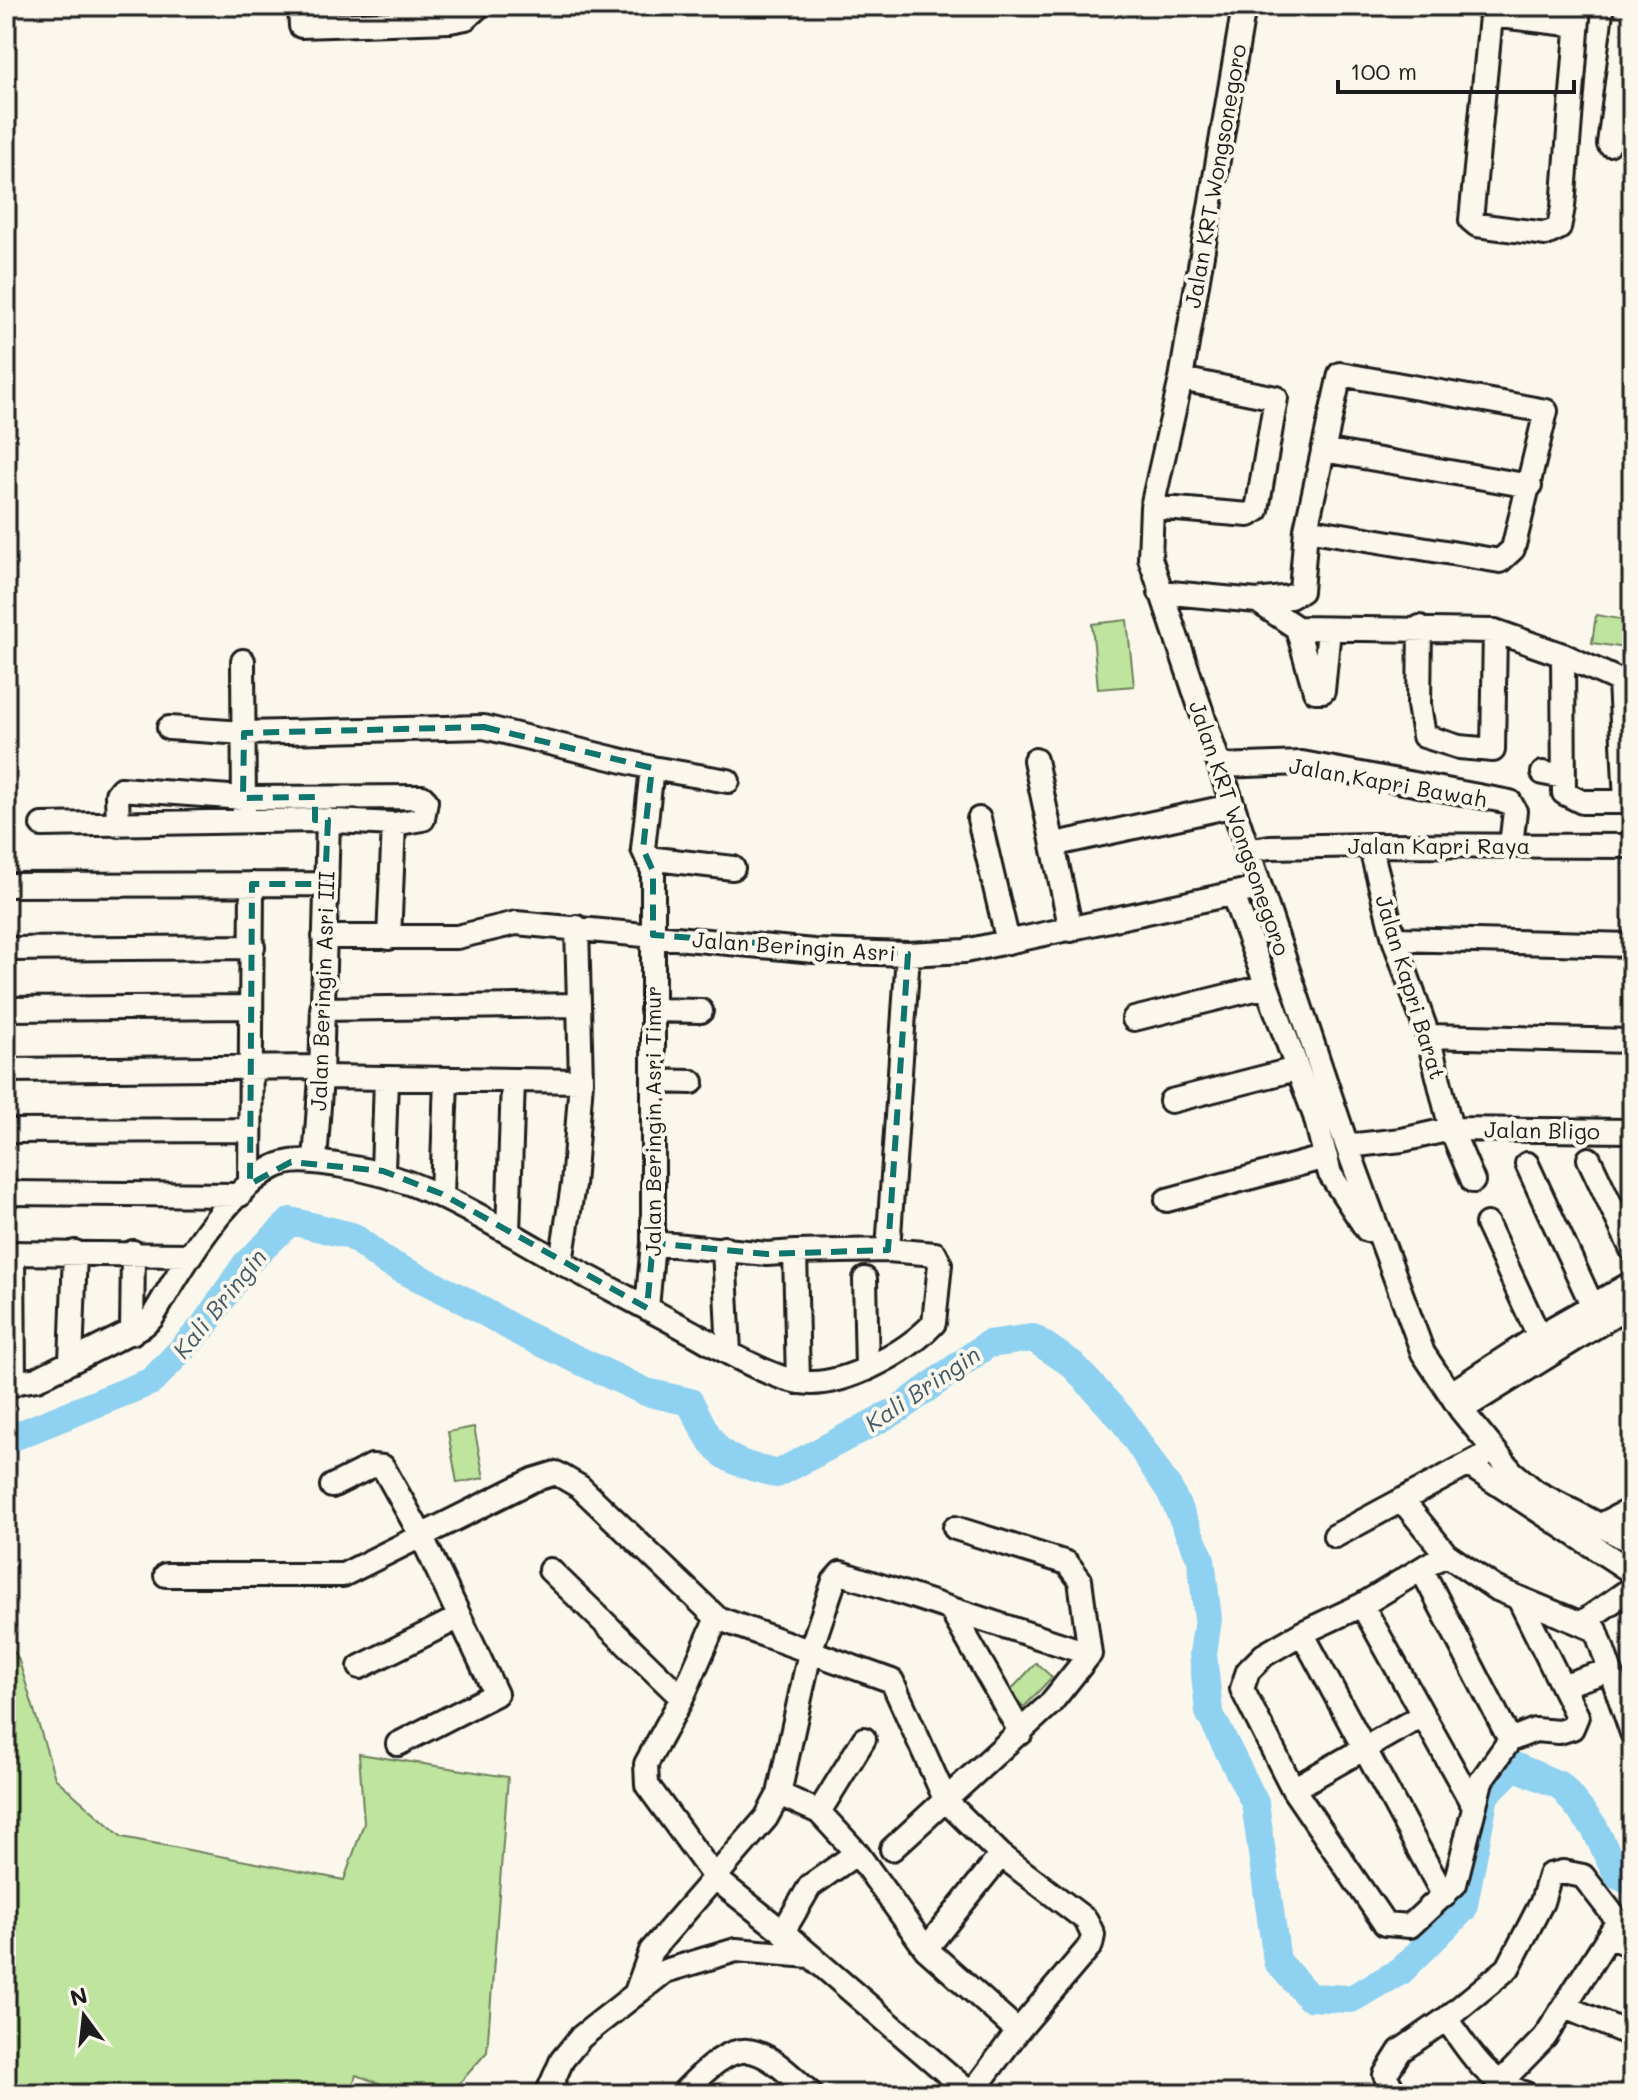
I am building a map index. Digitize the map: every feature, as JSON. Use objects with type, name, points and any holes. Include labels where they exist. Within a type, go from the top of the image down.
[{"type":"street","points":[[300,6],[301,26],[450,21],[466,18],[479,6]]},
{"type":"street","name":"Jalan KRT Wongsonegoro","points":[[1244,6],[1181,379],[1152,507],[1150,558],[1347,1146],[1423,1353],[1493,1450],[1536,1492],[1632,1542]]},
{"type":"street","points":[[1609,144],[1626,61],[1627,6]]},
{"type":"street","points":[[1492,11],[1578,16],[1563,207],[1559,228],[1546,234],[1477,225],[1471,220],[1492,11]]},
{"type":"street","points":[[1160,592],[1257,601],[1290,597],[1301,591],[1306,529],[1343,373],[1546,411],[1513,549],[1500,561],[1306,529]]},
{"type":"street","points":[[1152,507],[1249,515],[1257,510],[1276,398],[1181,379]]},
{"type":"street","points":[[1323,450],[1530,486]]},
{"type":"street","points":[[1257,601],[1297,628],[1420,627],[1495,631],[1563,655],[1626,681],[1629,802],[1582,802],[1564,793],[1554,775],[1563,655]]},
{"type":"street","points":[[1420,627],[1419,705],[1424,736],[1459,747],[1493,750],[1495,631]]},
{"type":"street","points":[[1297,628],[1315,691],[1323,691],[1329,629]]},
{"type":"street","points":[[243,661],[245,824]]},
{"type":"street","points":[[169,728],[244,733],[484,727],[652,768],[728,781]]},
{"type":"street","points":[[1035,760],[1056,844],[1071,930]]},
{"type":"street","name":"Jalan Kapri Bawah","points":[[1220,766],[1302,763],[1510,802],[1515,811],[1511,845]]},
{"type":"street","name":"Jalan Beringin Asri Timur","points":[[647,1308],[653,1243],[653,871],[643,849],[652,768]]},
{"type":"street","points":[[42,825],[118,825],[245,824],[321,820],[394,824],[420,822],[425,814],[424,798],[243,798],[121,789],[117,794],[118,825]]},
{"type":"street","name":"Jalan Beringin Asri III","points":[[315,797],[321,820],[325,884],[315,1161]]},
{"type":"street","points":[[1056,844],[1230,803]]},
{"type":"street","points":[[1134,820],[1230,803]]},
{"type":"street","points":[[979,819],[1008,942]]},
{"type":"street","points":[[389,938],[394,824]]},
{"type":"street","name":"Jalan Kapri Raya","points":[[1246,851],[1270,847],[1370,845],[1632,846]]},
{"type":"street","name":"Jalan Kapri Barat","points":[[1370,845],[1394,939],[1428,1036],[1451,1129],[1473,1181]]},
{"type":"street","points":[[647,858],[733,868]]},
{"type":"street","points":[[245,1189],[251,1069],[252,884]]},
{"type":"street","points":[[6,885],[325,884]]},
{"type":"street","name":"Jalan Beringin Asri","points":[[324,937],[457,937],[516,923],[814,951],[908,954],[965,951],[1259,888]]},
{"type":"street","points":[[1233,895],[1330,1174],[1385,1256]]},
{"type":"street","points":[[561,1262],[573,1185],[581,1081],[576,1005],[577,927]]},
{"type":"street","points":[[1394,939],[1632,945]]},
{"type":"street","points":[[6,949],[253,947]]},
{"type":"street","points":[[888,1250],[908,954]]},
{"type":"street","points":[[1134,1019],[1267,986]]},
{"type":"street","points":[[322,1009],[576,1005]]},
{"type":"street","points":[[6,1009],[251,1007]]},
{"type":"street","points":[[652,1010],[701,1011]]},
{"type":"street","points":[[1428,1036],[1632,1041]]},
{"type":"street","points":[[6,1070],[251,1069],[386,1079],[581,1081]]},
{"type":"street","points":[[1171,1101],[1296,1069]]},
{"type":"street","points":[[383,1171],[386,1079]]},
{"type":"street","points":[[442,1194],[446,1080]]},
{"type":"street","points":[[508,1232],[513,1081]]},
{"type":"street","points":[[653,1081],[692,1082]]},
{"type":"street","name":"Jalan Bligo","points":[[1347,1146],[1402,1140],[1451,1129],[1632,1131]]},
{"type":"street","points":[[6,1131],[248,1130]]},
{"type":"street","points":[[1167,1200],[1326,1157]]},
{"type":"street","points":[[1589,1159],[1632,1250]]},
{"type":"street","points":[[188,1255],[10,1253],[10,1384],[37,1379],[132,1333],[152,1318],[188,1255],[245,1189],[283,1164],[315,1161],[383,1171],[442,1194],[729,1353],[798,1382],[832,1382],[867,1369],[928,1329],[935,1318],[937,1256],[888,1250],[767,1254],[653,1243]]},
{"type":"street","points":[[1527,1164],[1592,1305]]},
{"type":"street","points":[[6,1193],[245,1189]]},
{"type":"street","points":[[1487,1224],[1539,1336]]},
{"type":"street","points":[[724,1248],[729,1353]]},
{"type":"street","points":[[71,1362],[75,1252]]},
{"type":"street","points":[[132,1333],[133,1252]]},
{"type":"street","points":[[795,1252],[798,1382]]},
{"type":"street","points":[[865,1279],[867,1369]]},
{"type":"street","points":[[1456,1402],[1539,1336],[1632,1283]]},
{"type":"street","points":[[1456,1402],[1632,1304]]},
{"type":"street","points":[[1335,1536],[1493,1450]]},
{"type":"street","points":[[1469,1465],[1632,1572]]},
{"type":"street","points":[[332,1486],[372,1466],[383,1467],[421,1535],[496,1694],[398,1744]]},
{"type":"street","points":[[166,1575],[343,1575],[533,1480],[556,1473],[580,1487],[717,1618],[892,1681],[946,1801],[1001,1855],[1086,1920],[1093,1935],[1091,1945],[970,2093],[783,1932],[715,1878],[647,1785],[646,1764],[682,1698],[717,1618]]},
{"type":"street","points":[[1402,1500],[1446,1554],[1520,1601],[1589,1626],[1610,1670],[1632,1733]]},
{"type":"street","points":[[1599,1526],[1632,1509]]},
{"type":"street","points":[[892,1849],[1021,1733],[1050,1704],[1090,1654],[1080,1580],[1075,1570],[1067,1563],[955,1528]]},
{"type":"street","points":[[1446,1554],[1362,1605],[1302,1633],[1254,1662],[1242,1689],[1293,1789],[1385,1924],[1410,1926],[1455,1884],[1481,1781],[1510,1740],[1535,1730],[1559,1732],[1572,1728],[1577,1716],[1520,1601]]},
{"type":"street","points":[[550,1570],[682,1698]]},
{"type":"street","points":[[1422,1570],[1510,1740]]},
{"type":"street","points":[[635,1995],[651,1951],[766,1818],[779,1794],[810,1652],[834,1581],[841,1573],[852,1574],[952,1612],[1090,1654]]},
{"type":"street","points":[[1589,1626],[1632,1588]]},
{"type":"street","points":[[1589,1626],[1632,1603]]},
{"type":"street","points":[[1362,1605],[1473,1805]]},
{"type":"street","points":[[952,1612],[1021,1733]]},
{"type":"street","points":[[360,1667],[458,1618]]},
{"type":"street","points":[[1302,1633],[1361,1748],[1444,1896]]},
{"type":"street","points":[[1564,1685],[1610,1670]]},
{"type":"street","points":[[1293,1789],[1423,1715]]},
{"type":"street","points":[[819,1812],[864,1739]]},
{"type":"street","points":[[779,1794],[819,1812],[857,1853],[926,1949],[1018,2031]]},
{"type":"street","points":[[783,1932],[810,1886],[857,1853]]},
{"type":"street","points":[[926,1949],[1001,1855]]},
{"type":"street","points":[[1395,2094],[1385,2075],[1400,2051],[1446,2019],[1508,1968],[1550,1875],[1583,1876],[1618,1921],[1545,2037],[1499,2084]]},
{"type":"street","points":[[1608,1937],[1632,1945]]},
{"type":"street","points":[[547,2094],[562,2060],[581,2037],[665,1971],[736,1950],[811,1956]]},
{"type":"street","points":[[1565,2007],[1632,2035]]},
{"type":"street","points":[[1446,2019],[1499,2084],[1526,2094]]},
{"type":"street","points":[[682,2094],[720,2059],[743,2049],[770,2056],[811,2094]]},
{"type":"highlighted area","points":[[484,727],[652,768],[643,849],[653,871],[653,935],[908,954],[888,1250],[767,1254],[653,1243],[647,1308],[442,1194],[383,1171],[291,1162],[250,1184],[252,884],[325,884],[328,820],[315,820],[315,797],[243,798],[244,733]]},
{"type":"green space","points":[[1596,615],[1632,621],[1632,649],[1592,643]]},
{"type":"green space","points":[[1127,620],[1134,686],[1098,689],[1092,624]]},
{"type":"green space","points":[[474,1427],[484,1478],[457,1483],[448,1432]]},
{"type":"green space","points":[[6,1640],[18,1658],[55,1778],[122,1837],[344,1880],[364,1823],[359,1754],[508,1777],[487,2052],[450,2094],[409,2094],[356,2075],[350,2094],[6,2094]]},
{"type":"green space","points":[[1036,1663],[1052,1677],[1024,1707],[1009,1692]]},
{"type":"waterway","name":"Kali Bringin","points":[[6,1440],[152,1381],[203,1327],[246,1264],[291,1221],[352,1236],[385,1261],[521,1333],[646,1392],[690,1402],[707,1434],[722,1453],[742,1464],[777,1474],[899,1409],[988,1344],[1033,1338],[1072,1364],[1123,1420],[1170,1491],[1201,1559],[1208,1619],[1203,1654],[1209,1712],[1255,1803],[1277,1961],[1309,1997],[1351,1999],[1401,1971],[1463,1909],[1485,1795],[1514,1766],[1561,1786],[1594,1827],[1617,1875],[1632,1882]]}]
